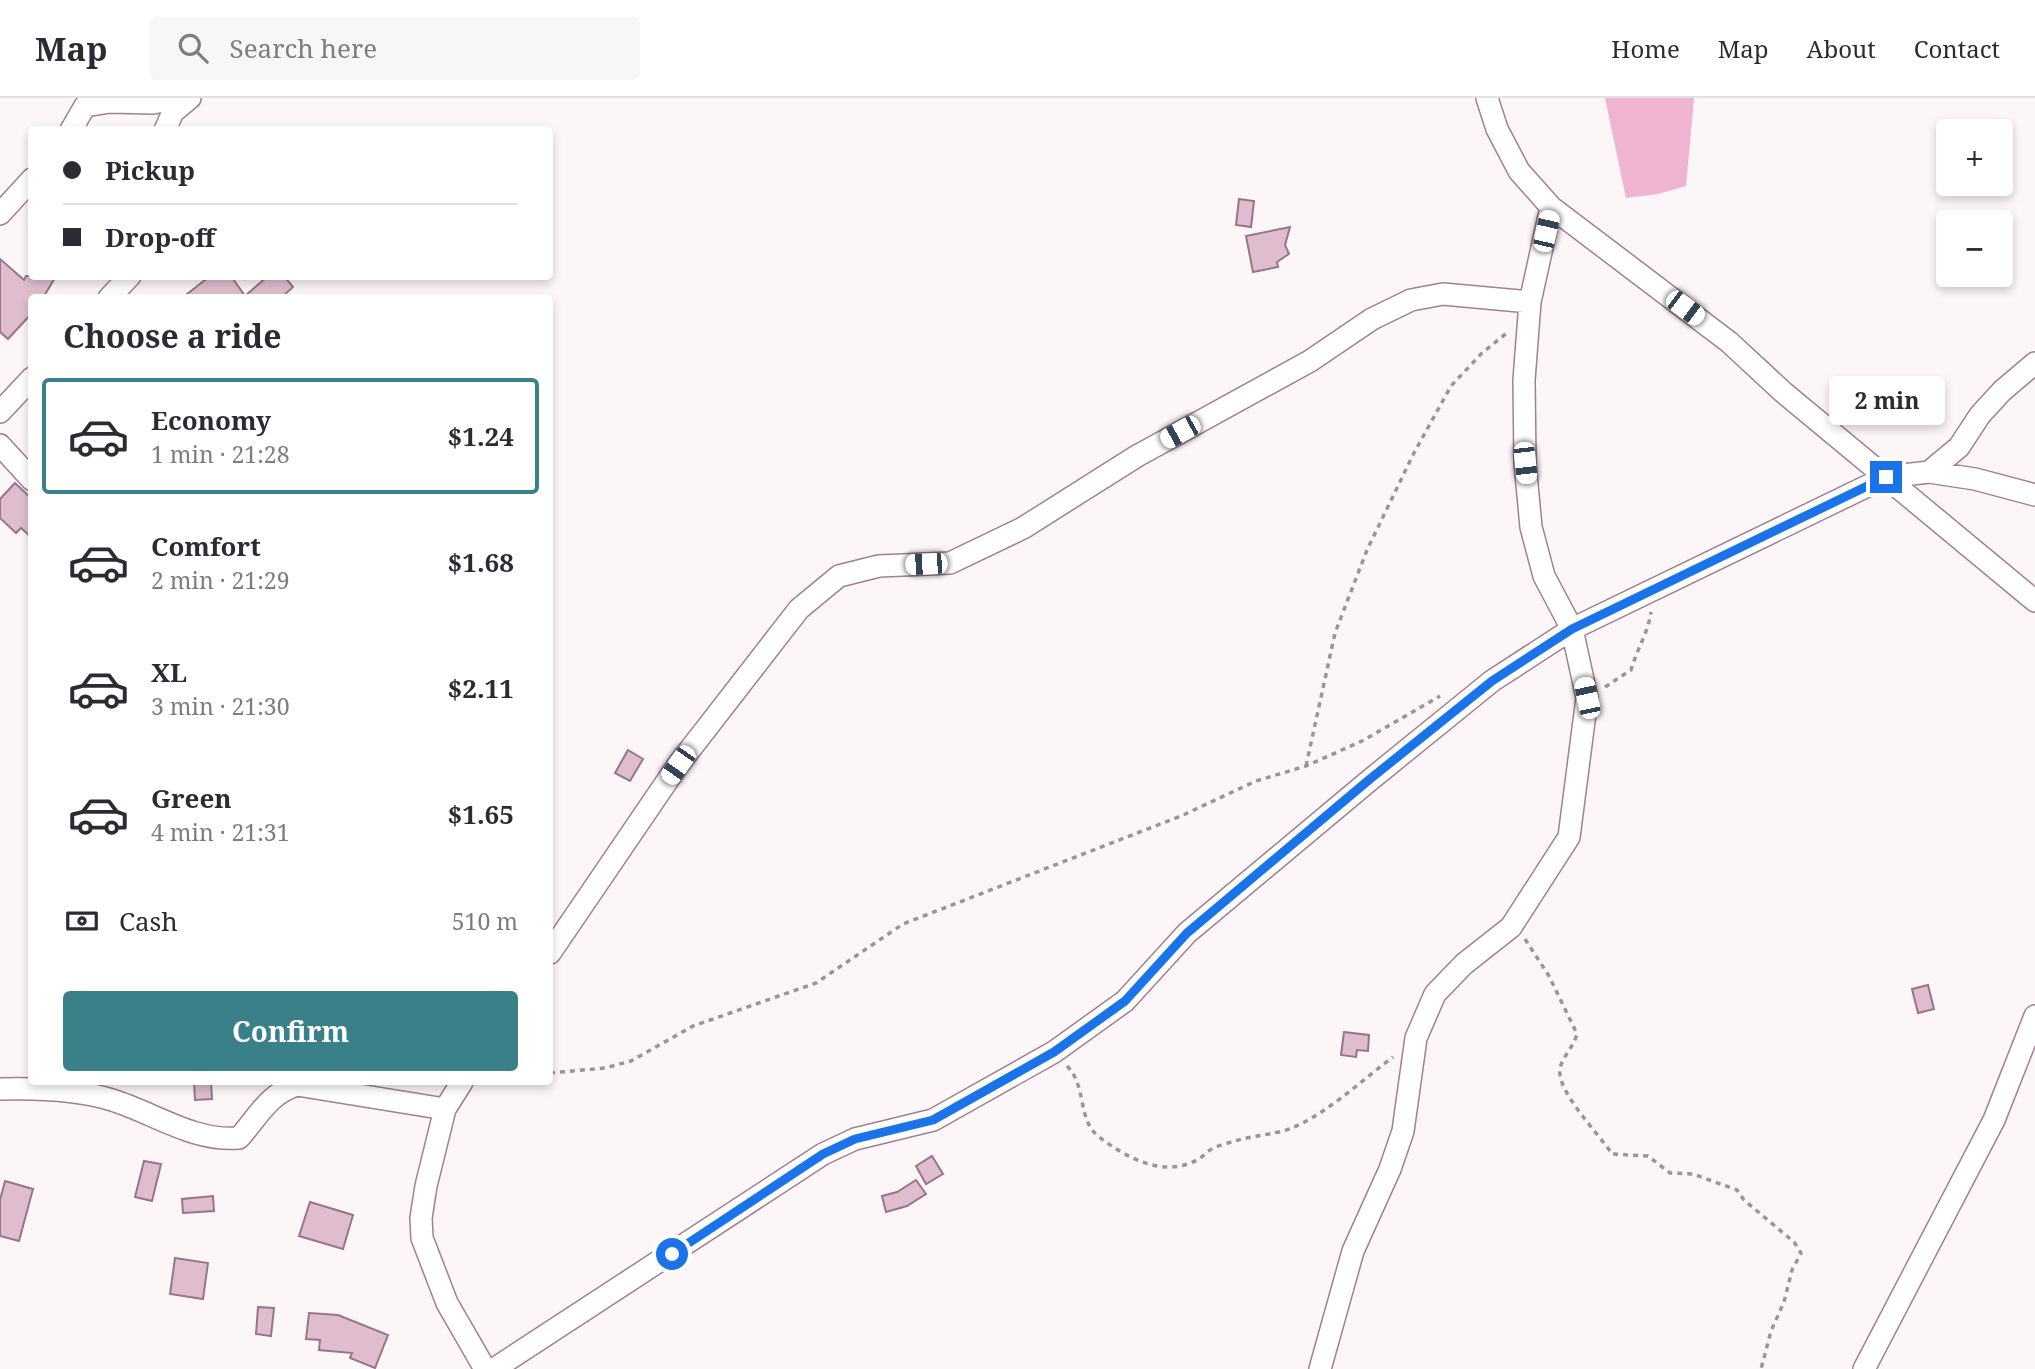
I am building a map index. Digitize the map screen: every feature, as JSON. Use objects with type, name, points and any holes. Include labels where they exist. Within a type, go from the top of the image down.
[{"type":"street","points":[[73,126],[85,106],[94,103],[133,104],[179,98]]},
{"type":"street","points":[[167,126],[173,113],[190,98]]},
{"type":"street","points":[[1487,98],[1497,129],[1519,172],[1551,207],[1729,342],[1783,392],[2035,601]]},
{"type":"street","points":[[0,214],[28,182]]},
{"type":"street","points":[[1320,1369],[1353,1251],[1390,1169],[1403,1131],[1416,1038],[1435,994],[1464,964],[1511,927],[1569,837],[1587,698],[1572,629],[1544,576],[1531,527],[1524,449],[1524,380],[1529,309],[1551,207]]},
{"type":"street","points":[[113,294],[126,280]]},
{"type":"street","points":[[553,949],[678,765],[799,609],[839,576],[879,566],[950,563],[1011,534],[1137,456],[1310,361],[1372,319],[1411,300],[1443,294],[1529,309]]},
{"type":"street","points":[[1929,472],[1959,447],[1980,415],[2002,391],[2035,363]]},
{"type":"street","points":[[0,412],[28,382]]},
{"type":"street","points":[[0,445],[28,476]]},
{"type":"street","points":[[494,1369],[823,1154],[855,1139],[933,1120],[1054,1052],[1125,1001],[1187,933],[1370,779],[1492,681],[1572,629],[1886,477],[1929,472],[1975,479],[2035,495]]},
{"type":"street","points":[[1864,1369],[1994,1119],[2035,1016]]},
{"type":"street","points":[[460,1085],[445,1109],[426,1186],[421,1218],[422,1238],[447,1303],[485,1369]]},
{"type":"street","points":[[0,1089],[89,1093],[138,1109],[198,1134],[220,1139],[239,1138],[265,1104],[281,1090],[297,1086],[445,1109]]},
{"type":"path","points":[[1306,766],[1335,633],[1367,550],[1414,453],[1451,386],[1529,309]]},
{"type":"path","points":[[1587,698],[1631,670],[1637,650],[1648,630],[1662,584]]},
{"type":"path","points":[[553,1073],[605,1069],[631,1061],[694,1026],[816,983],[915,919],[1181,816],[1256,781],[1306,766],[1362,741],[1441,695]]},
{"type":"path","points":[[1511,927],[1524,937],[1549,976],[1560,1003],[1572,1019],[1577,1034],[1573,1049],[1564,1058],[1559,1071],[1565,1090],[1612,1154],[1648,1156],[1670,1173],[1693,1174],[1737,1190],[1744,1200],[1794,1242],[1801,1253],[1792,1270],[1784,1302],[1771,1331],[1760,1369]]},
{"type":"path","points":[[1054,1052],[1076,1075],[1084,1102],[1085,1118],[1097,1136],[1147,1166],[1170,1167],[1197,1160],[1211,1149],[1238,1139],[1268,1135],[1293,1127],[1328,1107],[1416,1038]]},
{"type":"shaded area","points":[[1605,98],[1694,98],[1686,186],[1658,194],[1626,198]]},
{"type":"building","points":[[1239,199],[1254,201],[1251,227],[1236,225]]},
{"type":"building","points":[[1290,227],[1285,245],[1289,254],[1277,262],[1278,267],[1253,272],[1246,236]]},
{"type":"building","points":[[0,259],[24,280],[28,276],[28,280],[54,280],[45,294],[28,294],[28,317],[8,339],[0,332]]},
{"type":"building","points":[[205,280],[234,280],[244,294],[187,294]]},
{"type":"building","points":[[263,280],[287,280],[293,287],[285,294],[247,294]]},
{"type":"building","points":[[15,483],[28,495],[28,534],[21,528],[16,533],[0,518],[0,499]]},
{"type":"building","points":[[628,750],[643,759],[630,781],[615,773]]},
{"type":"building","points":[[1928,985],[1934,1009],[1918,1013],[1912,989]]},
{"type":"building","points":[[1344,1032],[1369,1035],[1368,1051],[1357,1050],[1356,1057],[1341,1055]]},
{"type":"building","points":[[194,1085],[211,1085],[212,1099],[195,1100]]},
{"type":"building","points":[[932,1156],[943,1174],[926,1184],[916,1166]]},
{"type":"building","points":[[144,1161],[161,1164],[152,1201],[135,1197]]},
{"type":"building","points":[[916,1180],[926,1194],[907,1206],[886,1212],[882,1196],[897,1192]]},
{"type":"building","points":[[5,1181],[33,1189],[19,1241],[0,1236],[0,1200]]},
{"type":"building","points":[[213,1196],[214,1211],[183,1213],[182,1199]]},
{"type":"building","points":[[310,1202],[353,1215],[343,1249],[299,1236]]},
{"type":"building","points":[[175,1258],[208,1263],[203,1299],[170,1294]]},
{"type":"building","points":[[258,1307],[274,1308],[271,1336],[256,1334]]},
{"type":"building","points":[[309,1313],[338,1315],[388,1335],[375,1368],[350,1358],[352,1353],[319,1350],[320,1340],[306,1339]]},
{"type":"route","points":[[672,1254],[823,1154],[855,1139],[933,1120],[1054,1052],[1125,1001],[1187,933],[1370,779],[1492,681],[1572,629],[1886,477]]}]
